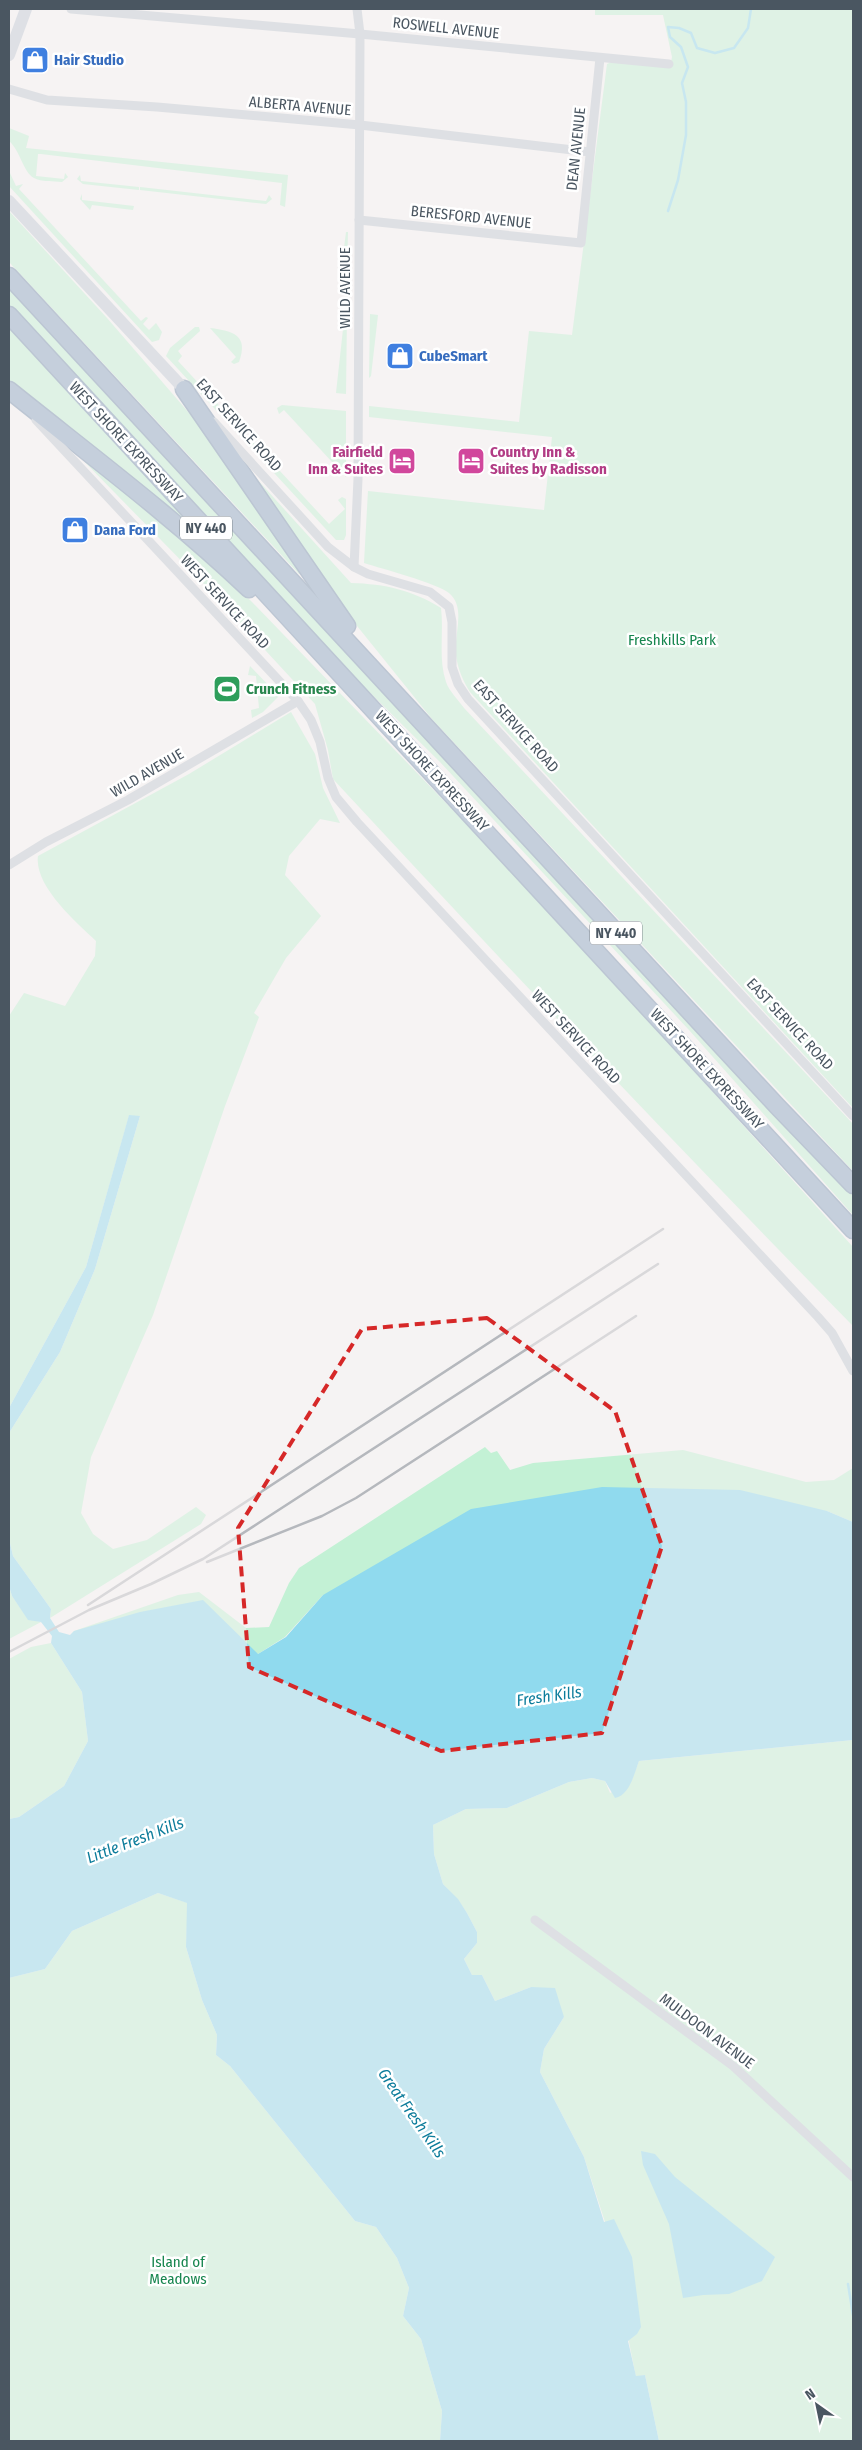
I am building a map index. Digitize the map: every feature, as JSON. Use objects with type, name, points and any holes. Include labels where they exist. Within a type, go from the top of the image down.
[{"type":"highway","name":"WEST SHORE EXPRESSWAY","points":[[9,276],[309,598],[380,678],[777,1106],[853,1185]]},
{"type":"highway","name":"WEST SHORE EXPRESSWAY","points":[[9,315],[404,741],[853,1230]]},
{"type":"highway","points":[[184,389],[364,650],[380,678]]},
{"type":"highway","points":[[9,390],[194,538],[248,588],[404,741]]},
{"type":"main road","points":[[9,55],[26,9]]},
{"type":"main road","name":"EAST SERVICE ROAD","points":[[9,201],[184,389]]},
{"type":"street","name":"ROSWELL AVENUE","points":[[71,9],[360,34],[668,64]]},
{"type":"street","name":"WILD AVENUE","points":[[354,567],[358,491],[360,34],[358,9]]},
{"type":"street","name":"DEAN AVENUE","points":[[581,243],[600,58]]},
{"type":"street","name":"ALBERTA AVENUE","points":[[9,89],[46,100],[157,107],[360,125],[590,152]]},
{"type":"street","name":"BERESFORD AVENUE","points":[[359,220],[581,243]]},
{"type":"street","name":"EAST SERVICE ROAD","points":[[184,389],[328,546],[354,567],[368,574],[430,592],[449,607],[452,622],[452,667],[458,684],[468,699],[853,1116]]},
{"type":"street","name":"WEST SERVICE ROAD","points":[[9,390],[300,704],[320,742],[330,784],[336,797],[357,822],[818,1317],[832,1333],[853,1371]]},
{"type":"street","name":"WILD AVENUE","points":[[9,865],[46,842],[128,800],[300,704]]},
{"type":"street","name":"MULDOON AVENUE","points":[[535,1920],[733,2066],[853,2177]]},
{"type":"highlighted area","points":[[487,1318],[615,1411],[662,1546],[602,1733],[441,1751],[249,1667],[238,1528],[362,1329]]},
{"type":"green space","name":"Freshkills Park","points":[[595,9],[853,9],[853,1108],[470,692],[461,675],[457,661],[458,614],[454,599],[449,593],[421,581],[364,563],[368,491],[544,510],[552,437],[369,417],[369,406],[519,422],[529,331],[572,335],[607,64],[614,61],[670,67],[672,57],[663,15],[595,15]]},
{"type":"green space","points":[[9,128],[29,136],[26,148],[288,175],[285,207],[280,205],[282,183],[41,154],[38,154],[36,176],[64,179],[65,173],[68,177],[62,182],[37,179],[27,171],[9,141]]},
{"type":"green space","points":[[9,171],[16,186],[23,184],[19,189],[141,321],[146,317],[148,318],[143,324],[149,330],[156,323],[162,332],[159,340],[152,342],[9,186]]},
{"type":"green space","points":[[80,175],[81,181],[139,187],[139,190],[83,184],[77,179]]},
{"type":"green space","points":[[140,187],[266,201],[269,195],[272,199],[266,204],[140,190]]},
{"type":"green space","points":[[82,194],[82,200],[134,206],[133,210],[92,205],[90,210],[80,199]]},
{"type":"green space","points":[[9,211],[107,318],[202,428],[301,573],[299,574],[9,262]]},
{"type":"green space","points":[[346,232],[348,232],[347,273],[341,273]]},
{"type":"green space","points":[[9,284],[853,1196],[853,1215],[689,1030],[440,762],[330,653],[9,305]]},
{"type":"green space","points":[[345,311],[347,312],[346,394],[336,393]]},
{"type":"green space","points":[[370,314],[378,315],[371,376],[369,378]]},
{"type":"green space","points":[[9,327],[186,519],[183,521],[11,384],[9,381]]},
{"type":"green space","points":[[195,327],[199,327],[200,331],[178,351],[182,356],[178,361],[329,524],[345,509],[338,500],[342,497],[346,499],[346,535],[344,540],[336,540],[166,356],[170,348]]},
{"type":"green space","points":[[210,328],[226,331],[237,336],[242,346],[239,362],[234,364],[231,362],[236,357]]},
{"type":"green space","points":[[282,405],[346,411],[346,477],[284,410],[279,414],[277,408]]},
{"type":"green space","points":[[73,450],[204,555],[252,602],[583,948],[853,1247],[853,1326],[591,1054],[333,779],[328,750],[315,704],[206,586]]},
{"type":"green space","points":[[256,478],[351,583],[375,585],[409,592],[441,608],[442,664],[447,685],[452,692],[464,708],[853,1124],[853,1171],[432,719],[341,606],[253,480]]},
{"type":"green space","points":[[250,666],[279,696],[263,712],[252,718],[251,710],[259,708],[256,676],[248,675]]},
{"type":"green space","points":[[291,712],[315,754],[323,788],[340,823],[320,819],[289,856],[285,875],[321,916],[286,958],[254,1013],[259,1017],[225,1106],[153,1315],[91,1457],[81,1513],[93,1534],[113,1549],[147,1540],[196,1507],[206,1515],[201,1524],[50,1618],[51,1609],[13,1556],[9,1539],[9,1433],[60,1352],[95,1269],[140,1116],[129,1116],[86,1267],[9,1408],[9,1016],[24,993],[65,1006],[95,956],[96,941],[68,914],[49,891],[39,867],[38,856],[189,774]]},
{"type":"green space","points":[[485,1447],[491,1453],[497,1451],[510,1470],[533,1463],[683,1450],[806,1482],[834,1480],[853,1468],[853,1522],[827,1511],[323,1595],[285,1637],[258,1654],[70,1636],[74,1631],[178,1595],[199,1592],[246,1628],[269,1627],[289,1583],[299,1568]]},
{"type":"green space","points":[[9,1586],[12,1596],[28,1619],[41,1622],[9,1639]]},
{"type":"green space","points":[[51,1643],[82,1692],[88,1741],[64,1786],[19,1817],[9,1819],[9,1659],[31,1647]]},
{"type":"green space","points":[[853,1740],[853,2441],[659,2441],[645,2375],[636,2377],[605,2222],[584,2157],[540,2072],[544,2049],[564,2017],[531,1987],[495,2001],[482,1975],[472,1975],[464,1959],[477,1943],[477,1932],[458,1900],[443,1884],[434,1854],[433,1825],[466,1809],[507,1808],[569,1782],[592,1778],[605,1781],[610,1793],[630,1784],[639,1761]]},
{"type":"green space","name":"Island of Meadows","points":[[158,1893],[188,1903],[186,1947],[202,2000],[217,2035],[216,2055],[230,2066],[355,2221],[376,2227],[397,2258],[409,2288],[403,2316],[421,2339],[442,2411],[440,2441],[9,2441],[9,1978],[45,1969],[72,1931]]},
{"type":"water","points":[[129,1115],[140,1116],[95,1269],[60,1352],[9,1433],[9,1408],[86,1267]]},
{"type":"water","points":[[602,1487],[740,1490],[827,1511],[853,1522],[853,1740],[639,1761],[628,1788],[624,1793],[615,1798],[605,1781],[592,1778],[569,1782],[507,1808],[466,1809],[433,1825],[434,1854],[443,1884],[458,1899],[477,1932],[477,1943],[464,1959],[472,1975],[482,1975],[495,2001],[531,1987],[555,1988],[564,2017],[544,2049],[540,2072],[584,2157],[604,2222],[614,2219],[632,2257],[641,2327],[637,2334],[628,2341],[636,2376],[645,2375],[659,2441],[440,2441],[442,2411],[421,2339],[403,2316],[409,2288],[397,2258],[376,2227],[355,2221],[230,2066],[216,2055],[217,2035],[202,2000],[186,1947],[187,1903],[158,1893],[72,1931],[45,1969],[9,1978],[9,1819],[19,1817],[64,1786],[88,1741],[82,1692],[51,1643],[52,1636],[41,1622],[28,1620],[12,1596],[9,1586],[9,1539],[13,1556],[51,1609],[50,1618],[59,1632],[70,1635],[74,1631],[140,1612],[203,1600],[258,1654],[286,1637],[323,1595],[471,1509]]},
{"type":"water","points":[[641,2151],[655,2154],[675,2177],[775,2257],[762,2281],[729,2294],[683,2298],[669,2224],[643,2165]]},
{"type":"waterway","points":[[668,211],[678,180],[686,135],[686,102],[682,83],[688,67],[681,47],[670,37],[668,27],[679,28],[691,33],[697,48],[715,53],[734,48],[748,28],[751,9]]},
{"type":"waterway","points":[[848,2284],[853,2315]]},
{"type":"railway","points":[[88,1605],[663,1229]]},
{"type":"railway","points":[[9,1652],[89,1610],[151,1584],[203,1559],[658,1264]]},
{"type":"railway","points":[[207,1562],[322,1516],[356,1498],[636,1316]]},
{"type":"place","name":"Hair Studio","points":[[35,60]]},
{"type":"place","name":"CubeSmart","points":[[400,356]]},
{"type":"place","name":"Fairfield Inn & Suites","points":[[402,461]]},
{"type":"place","name":"Country Inn & Suites by Radisson","points":[[471,461]]},
{"type":"place","name":"Dana Ford","points":[[75,530]]},
{"type":"place","name":"Crunch Fitness","points":[[227,689]]},
{"type":"water label","name":"Fresh Kills","points":[[549,1696]]},
{"type":"water label","name":"Little Fresh Kills","points":[[135,1840]]},
{"type":"water label","name":"Great Fresh Kills","points":[[412,2113]]}]
